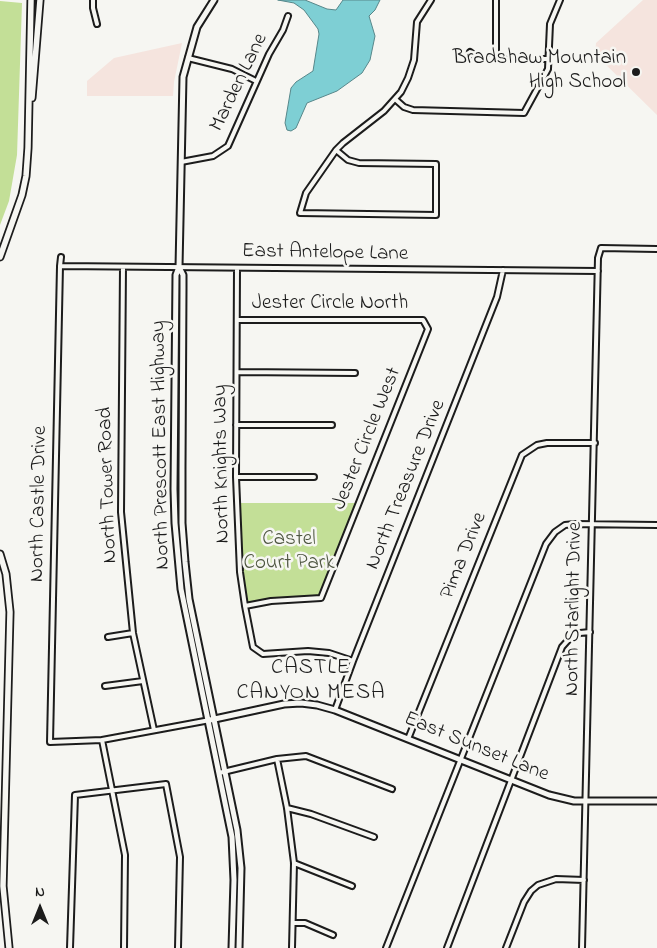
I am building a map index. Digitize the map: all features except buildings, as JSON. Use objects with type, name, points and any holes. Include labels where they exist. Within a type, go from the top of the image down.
[{"type":"main road","points":[[28,142],[31,0]]},
{"type":"main road","points":[[0,257],[22,195],[26,176],[40,0]]},
{"type":"main road","points":[[0,554],[7,581],[10,612],[3,886],[8,948]]},
{"type":"street","points":[[93,0],[97,24]]},
{"type":"street","name":"North Prescott East Highway","points":[[214,0],[197,27],[183,77],[179,267],[176,275],[175,523],[187,624],[222,772],[233,809],[240,868],[238,948]]},
{"type":"street","points":[[336,150],[348,160],[359,163],[436,164],[436,215],[300,214],[306,193],[336,150],[384,111],[395,99],[408,78],[414,60],[417,22],[431,0]]},
{"type":"street","points":[[496,0],[496,59]]},
{"type":"street","points":[[395,99],[404,107],[413,110],[524,112],[548,69],[550,24],[560,0]]},
{"type":"street","name":"Marden Lane","points":[[181,162],[212,156],[228,146],[269,54],[284,30],[288,16]]},
{"type":"street","points":[[470,52],[479,59],[549,59]]},
{"type":"street","points":[[188,58],[232,69],[256,81]]},
{"type":"street","name":"North Starlight Drive","points":[[582,948],[598,258],[602,248],[657,249]]},
{"type":"street","points":[[60,266],[61,257]]},
{"type":"street","name":"East Antelope Lane","points":[[60,266],[598,271]]},
{"type":"street","name":"North Castle Drive","points":[[50,742],[60,266]]},
{"type":"street","name":"North Tower Road","points":[[123,267],[121,512],[133,633],[154,730]]},
{"type":"street","name":"North Prescott East Highway","points":[[179,267],[183,275],[182,523],[189,599],[210,720]]},
{"type":"street","name":"North Knights Way","points":[[237,268],[236,477],[240,572],[253,647],[263,654],[308,651],[329,653],[353,661]]},
{"type":"street","name":"North Treasure Drive","points":[[335,710],[497,297],[503,270]]},
{"type":"street","name":"Jester Circle North","points":[[238,320],[423,320]]},
{"type":"street","name":"Jester Circle West","points":[[245,606],[270,600],[321,598],[428,330],[423,320]]},
{"type":"street","points":[[237,372],[355,373]]},
{"type":"street","points":[[175,423],[182,423]]},
{"type":"street","points":[[236,425],[332,425]]},
{"type":"street","name":"Pima Drive","points":[[408,739],[522,455],[537,445],[547,443],[595,443]]},
{"type":"street","points":[[236,477],[314,477]]},
{"type":"street","points":[[386,948],[546,544],[555,532],[565,526],[592,524],[657,525]]},
{"type":"street","points":[[178,559],[185,558]]},
{"type":"street","points":[[447,948],[562,647],[580,633],[590,632]]},
{"type":"street","points":[[108,637],[133,633]]},
{"type":"street","points":[[105,686],[143,681]]},
{"type":"street","name":"East Sunset Lane","points":[[50,742],[102,740],[284,704],[301,703],[335,710],[549,795],[569,800],[586,801],[657,801]]},
{"type":"street","points":[[102,740],[126,854],[124,948]]},
{"type":"street","points":[[222,772],[277,759],[306,756],[392,789]]},
{"type":"street","points":[[277,759],[287,808],[294,863],[292,948]]},
{"type":"street","name":"North Prescott East Highway","points":[[222,772],[232,837],[234,864],[232,948]]},
{"type":"street","points":[[70,948],[75,795],[166,784],[180,857],[178,948]]},
{"type":"street","points":[[287,808],[311,814],[374,837]]},
{"type":"street","points":[[294,863],[352,886]]},
{"type":"street","points":[[506,948],[524,902],[538,885],[556,879],[584,880]]},
{"type":"street","points":[[233,906],[240,906]]},
{"type":"street","points":[[293,923],[305,923],[333,934]]},
{"type":"shaded area","name":"Bradshaw Mountain High School","points":[[643,0],[657,0],[657,115],[595,54],[596,43]]},
{"type":"shaded area","points":[[182,43],[173,96],[87,96],[87,81],[114,58]]},
{"type":"green space","points":[[0,1],[22,3],[17,155],[9,201],[0,225]]},
{"type":"green space","name":"Castel Court Park","points":[[237,503],[359,503],[321,598],[245,606]]},
{"type":"water","points":[[278,0],[305,0],[327,9],[336,10],[343,0],[380,0],[375,10],[369,16],[375,36],[370,60],[362,73],[337,91],[307,103],[296,128],[291,131],[287,130],[285,123],[291,88],[296,82],[313,71],[319,34],[318,29],[304,10],[294,3]]},
{"type":"place","name":"Bradshaw Mountain High School","points":[[636,72]]},
{"type":"district","name":"CASTLE CANYON MESA","points":[[311,682]]}]
